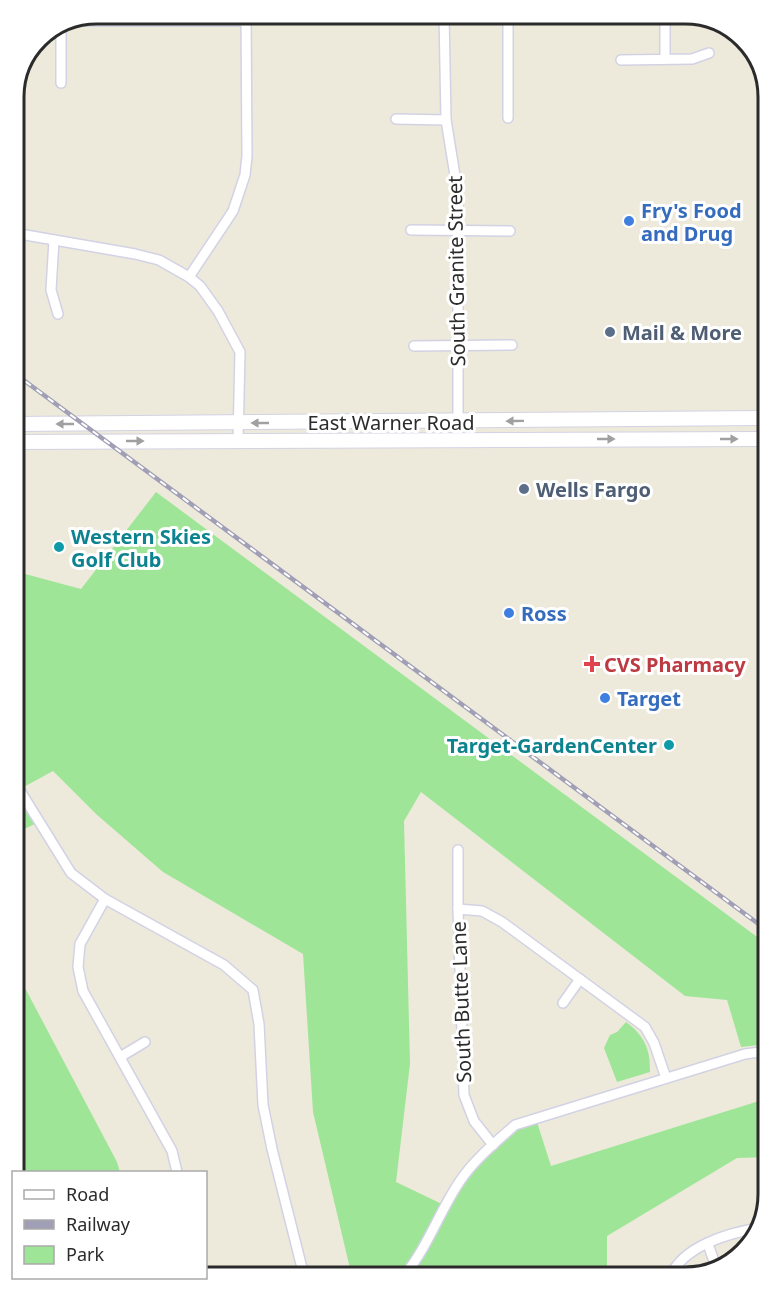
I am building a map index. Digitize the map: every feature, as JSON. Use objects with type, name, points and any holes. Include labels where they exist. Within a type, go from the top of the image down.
[{"type":"main road","name":"East Warner Road","points":[[24,424],[758,418]]},
{"type":"main road","points":[[573,420],[574,439]]},
{"type":"main road","points":[[319,422],[319,440]]},
{"type":"main road","points":[[390,439],[421,433],[451,432],[458,422]]},
{"type":"main road","name":"East Warner Road","points":[[24,442],[758,439]]},
{"type":"street","points":[[189,277],[233,211],[244,175],[247,156],[246,24]]},
{"type":"street","name":"South Granite Street","points":[[444,24],[446,120],[457,182],[459,231],[458,422]]},
{"type":"street","points":[[508,24],[508,118]]},
{"type":"street","points":[[664,24],[665,59]]},
{"type":"street","points":[[61,34],[61,83]]},
{"type":"street","points":[[621,60],[692,59],[709,53]]},
{"type":"street","points":[[396,119],[446,120]]},
{"type":"street","points":[[411,230],[510,231]]},
{"type":"street","points":[[24,235],[159,260],[200,286],[218,310],[240,352],[238,441]]},
{"type":"street","points":[[54,240],[51,290],[58,314]]},
{"type":"street","points":[[414,346],[512,345]]},
{"type":"street","points":[[24,797],[71,873],[105,899],[224,966],[253,990],[260,1024],[263,1105],[302,1267]]},
{"type":"street","name":"South Butte Lane","points":[[458,850],[464,1095],[474,1121],[493,1145]]},
{"type":"street","points":[[105,899],[80,944],[78,967],[83,991],[172,1151],[177,1171]]},
{"type":"street","points":[[458,909],[482,911],[502,922],[645,1027],[654,1043],[666,1078]]},
{"type":"street","points":[[563,1003],[580,979]]},
{"type":"street","points":[[120,1057],[145,1042]]},
{"type":"street","points":[[412,1267],[460,1180],[515,1125],[758,1051]]},
{"type":"street","points":[[676,1267],[679,1262],[708,1244],[748,1231]]},
{"type":"street","points":[[708,1244],[714,1260]]},
{"type":"green space","name":"Western Skies Golf Club","points":[[156,492],[758,938],[758,1045],[741,1047],[727,1000],[685,996],[421,792],[404,821],[410,1064],[396,1182],[446,1206],[460,1180],[515,1125],[536,1119],[551,1166],[758,1101],[758,1157],[737,1158],[607,1236],[607,1267],[350,1267],[313,1112],[303,954],[163,872],[96,814],[53,771],[24,787],[24,574],[81,589]]},
{"type":"green space","name":"Western Skies Golf Club","points":[[24,796],[39,822],[24,829]]},
{"type":"green space","points":[[24,957],[25,988],[120,1171],[24,1171]]},
{"type":"green space","points":[[626,1022],[642,1038],[648,1050],[650,1072],[617,1082],[604,1048],[610,1035],[617,1032]]},
{"type":"railway","points":[[24,380],[758,924]]},
{"type":"place","name":"Fry's Food and Drug","points":[[629,221]]},
{"type":"place","name":"Mail & More","points":[[610,332]]},
{"type":"place","name":"Wells Fargo","points":[[524,489]]},
{"type":"place","name":"Western Skies Golf Club","points":[[59,547]]},
{"type":"place","name":"Ross","points":[[509,613]]},
{"type":"place","name":"CVS Pharmacy","points":[[592,664]]},
{"type":"place","name":"Target","points":[[605,698]]},
{"type":"place","name":"Target-GardenCenter","points":[[669,745]]}]
